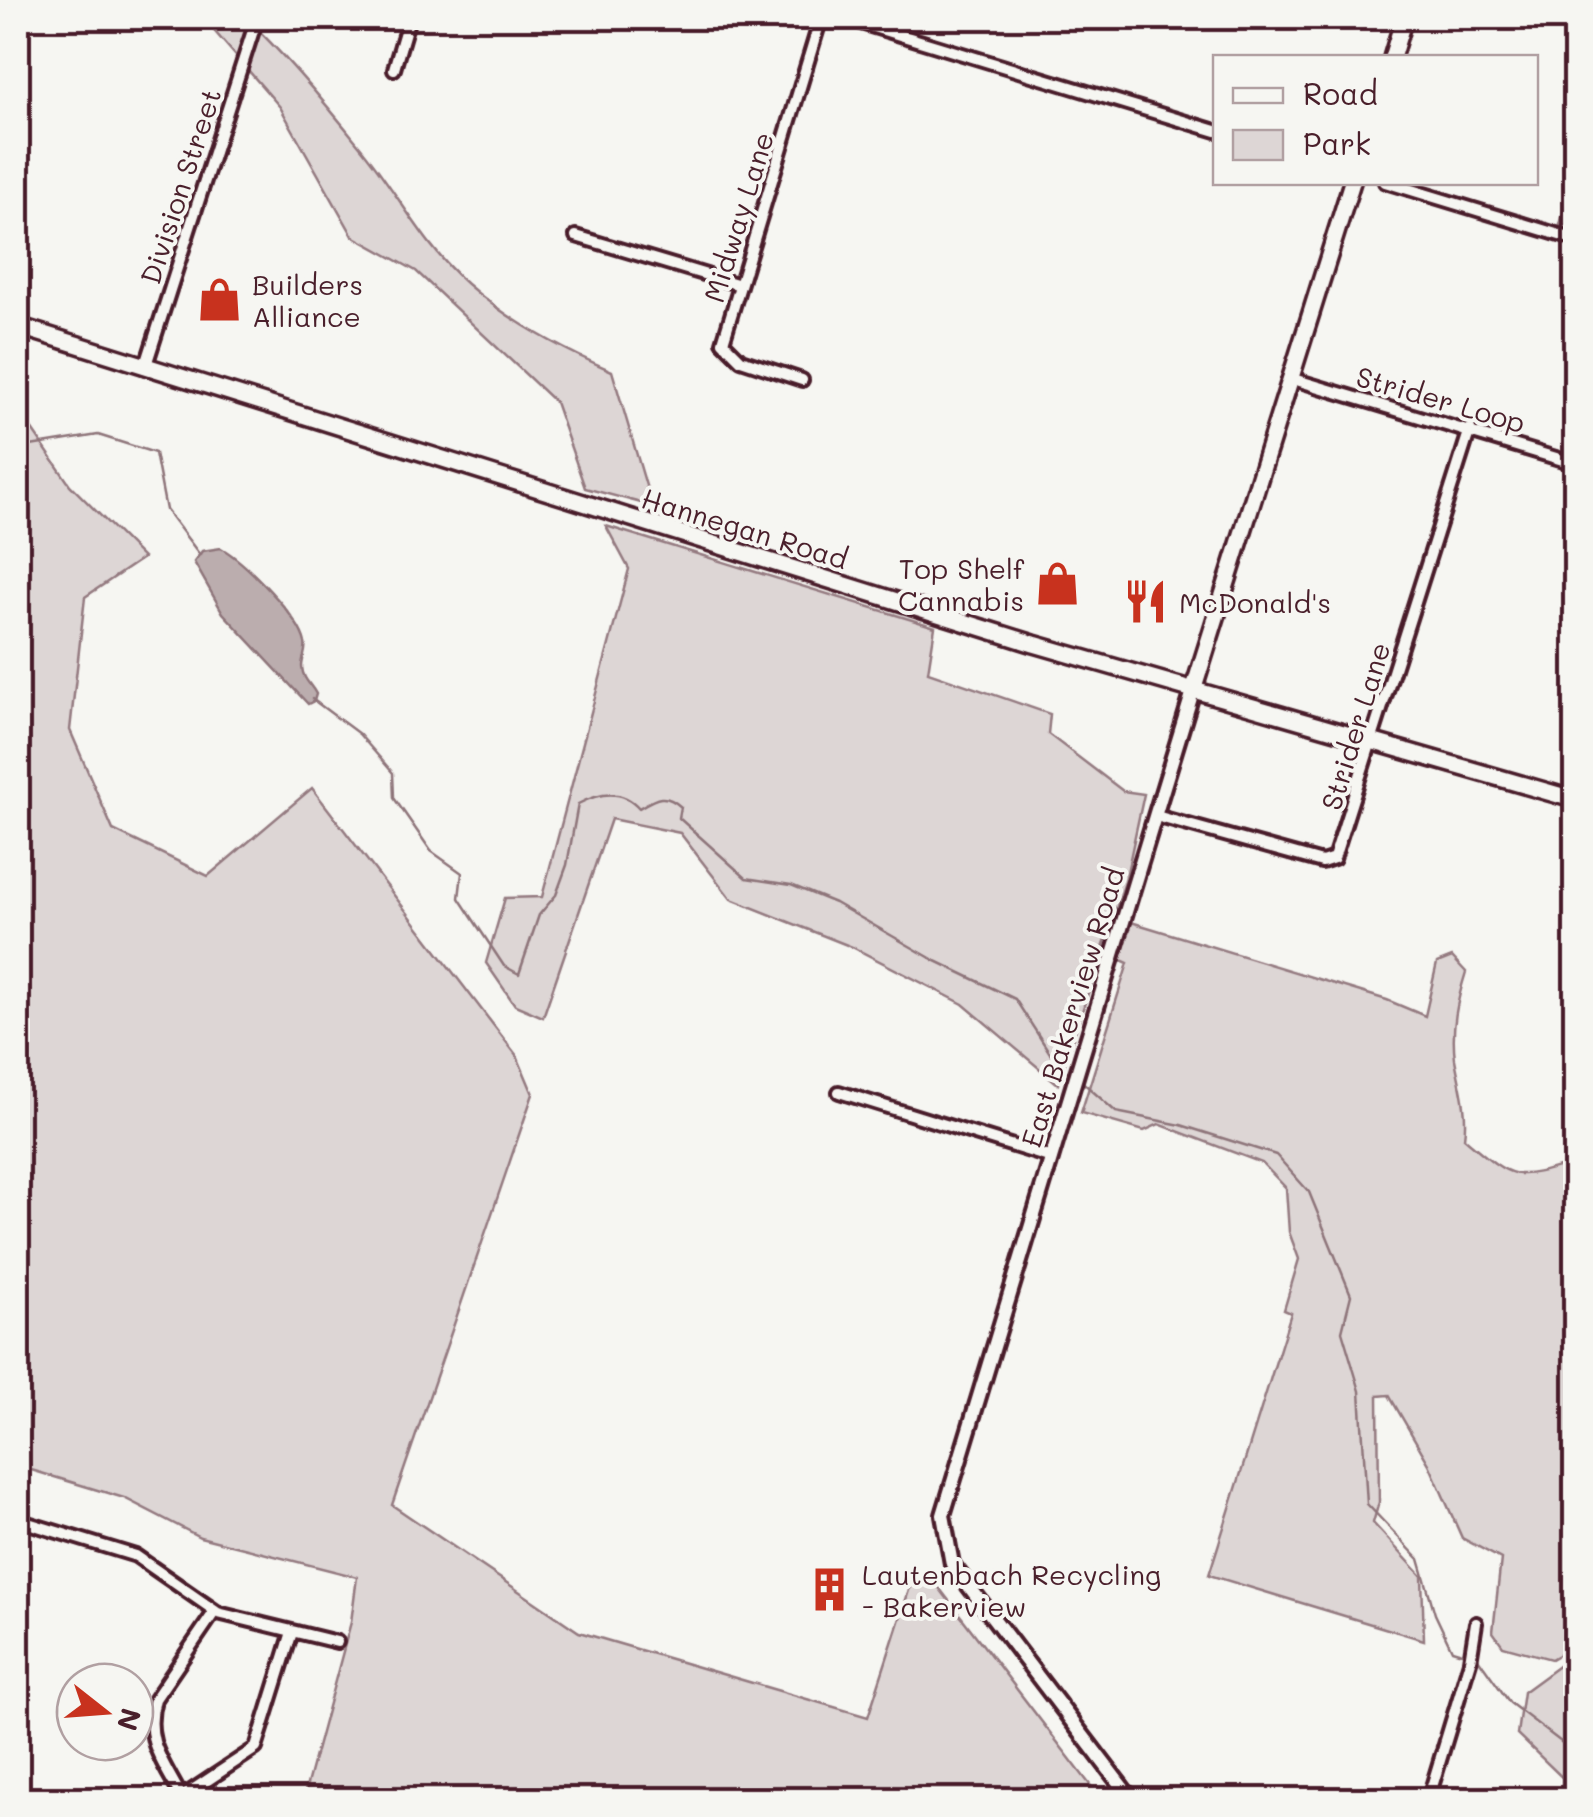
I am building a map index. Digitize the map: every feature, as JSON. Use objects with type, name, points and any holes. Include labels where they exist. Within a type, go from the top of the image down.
[{"type":"main road","points":[[1393,55],[1404,18]]},
{"type":"main road","name":"East Bakerview Road","points":[[1192,692],[1351,185]]},
{"type":"main road","name":"Hannegan Road","points":[[18,326],[1192,692],[1576,800]]},
{"type":"street","name":"Division Street","points":[[145,368],[257,18]]},
{"type":"street","points":[[394,69],[410,18]]},
{"type":"street","name":"Midway Lane","points":[[802,380],[729,352],[723,342],[821,18]]},
{"type":"street","points":[[844,18],[1213,130]]},
{"type":"street","points":[[1395,185],[1576,240]]},
{"type":"street","points":[[576,236],[740,284]]},
{"type":"street","name":"Strider Loop","points":[[1293,379],[1470,429],[1576,464]]},
{"type":"street","name":"Strider Lane","points":[[1156,816],[1328,862],[1342,843],[1470,429]]},
{"type":"street","name":"East Bakerview Road","points":[[1132,1800],[952,1564],[942,1515],[1192,692]]},
{"type":"street","points":[[839,1092],[1052,1158]]},
{"type":"street","points":[[18,1520],[136,1556],[216,1611],[337,1642]]},
{"type":"street","points":[[216,1611],[155,1699],[150,1715],[148,1732],[182,1798],[256,1748],[292,1632]]},
{"type":"street","points":[[1428,1800],[1470,1661],[1476,1623]]},
{"type":"green space","points":[[203,18],[246,18],[262,33],[335,116],[412,220],[467,284],[536,333],[612,371],[652,506],[585,488],[555,402],[416,271],[353,236],[280,107]]},
{"type":"green space","points":[[1576,169],[1575,230],[1560,225]]},
{"type":"green space","points":[[18,409],[70,485],[143,558],[85,597],[70,730],[113,830],[208,876],[312,788],[517,1056],[533,1094],[392,1505],[579,1632],[868,1717],[911,1584],[927,1572],[1094,1790],[1083,1799],[303,1799],[351,1622],[357,1577],[200,1537],[124,1498],[18,1466]]},
{"type":"green space","points":[[606,526],[935,627],[928,672],[1050,714],[1048,734],[1123,791],[1144,794],[1125,882],[1058,1084],[963,1004],[852,947],[731,899],[680,833],[611,819],[543,1017],[515,1005],[486,963],[505,898],[542,897],[629,569]]},
{"type":"green space","points":[[1131,922],[1387,1000],[1425,1016],[1437,963],[1452,957],[1466,972],[1454,1036],[1464,1138],[1494,1163],[1515,1173],[1538,1172],[1575,1162],[1575,1645],[1551,1659],[1503,1646],[1493,1632],[1501,1559],[1462,1538],[1429,1464],[1389,1395],[1378,1396],[1379,1502],[1373,1523],[1422,1576],[1424,1640],[1209,1575],[1291,1313],[1284,1310],[1299,1259],[1289,1232],[1286,1188],[1262,1163],[1159,1124],[1144,1131],[1081,1113],[1128,963],[1119,959]]},
{"type":"green space","points":[[1575,1654],[1575,1790],[1517,1734],[1523,1692]]},
{"type":"shaded area","points":[[221,548],[270,591],[301,632],[305,646],[303,671],[316,694],[314,701],[308,704],[223,613],[194,562],[202,551]]},
{"type":"waterway","points":[[18,448],[98,435],[155,453],[166,510],[200,555]]},
{"type":"waterway","points":[[312,699],[359,734],[393,773],[394,798],[431,851],[462,873],[459,898],[504,966],[519,974],[539,915],[556,895],[567,865],[578,804],[610,794],[625,797],[639,808],[665,798],[681,807],[679,818],[746,878],[791,885],[835,903],[934,960],[1015,999],[1057,1064],[1072,1075]]},
{"type":"waterway","points":[[1079,1079],[1116,1112],[1181,1125],[1276,1155],[1309,1192],[1351,1295],[1342,1331],[1360,1391],[1367,1504],[1419,1559],[1435,1614],[1452,1650],[1462,1653]]},
{"type":"waterway","points":[[1478,1658],[1510,1703],[1565,1745],[1561,1800]]},
{"type":"place","name":"Builders Alliance","points":[[219,300]]},
{"type":"place","name":"Top Shelf Cannabis","points":[[1057,584]]},
{"type":"place","name":"McDonald's","points":[[1146,602]]},
{"type":"place","name":"Lautenbach Recycling - Bakerview","points":[[829,1590]]}]
